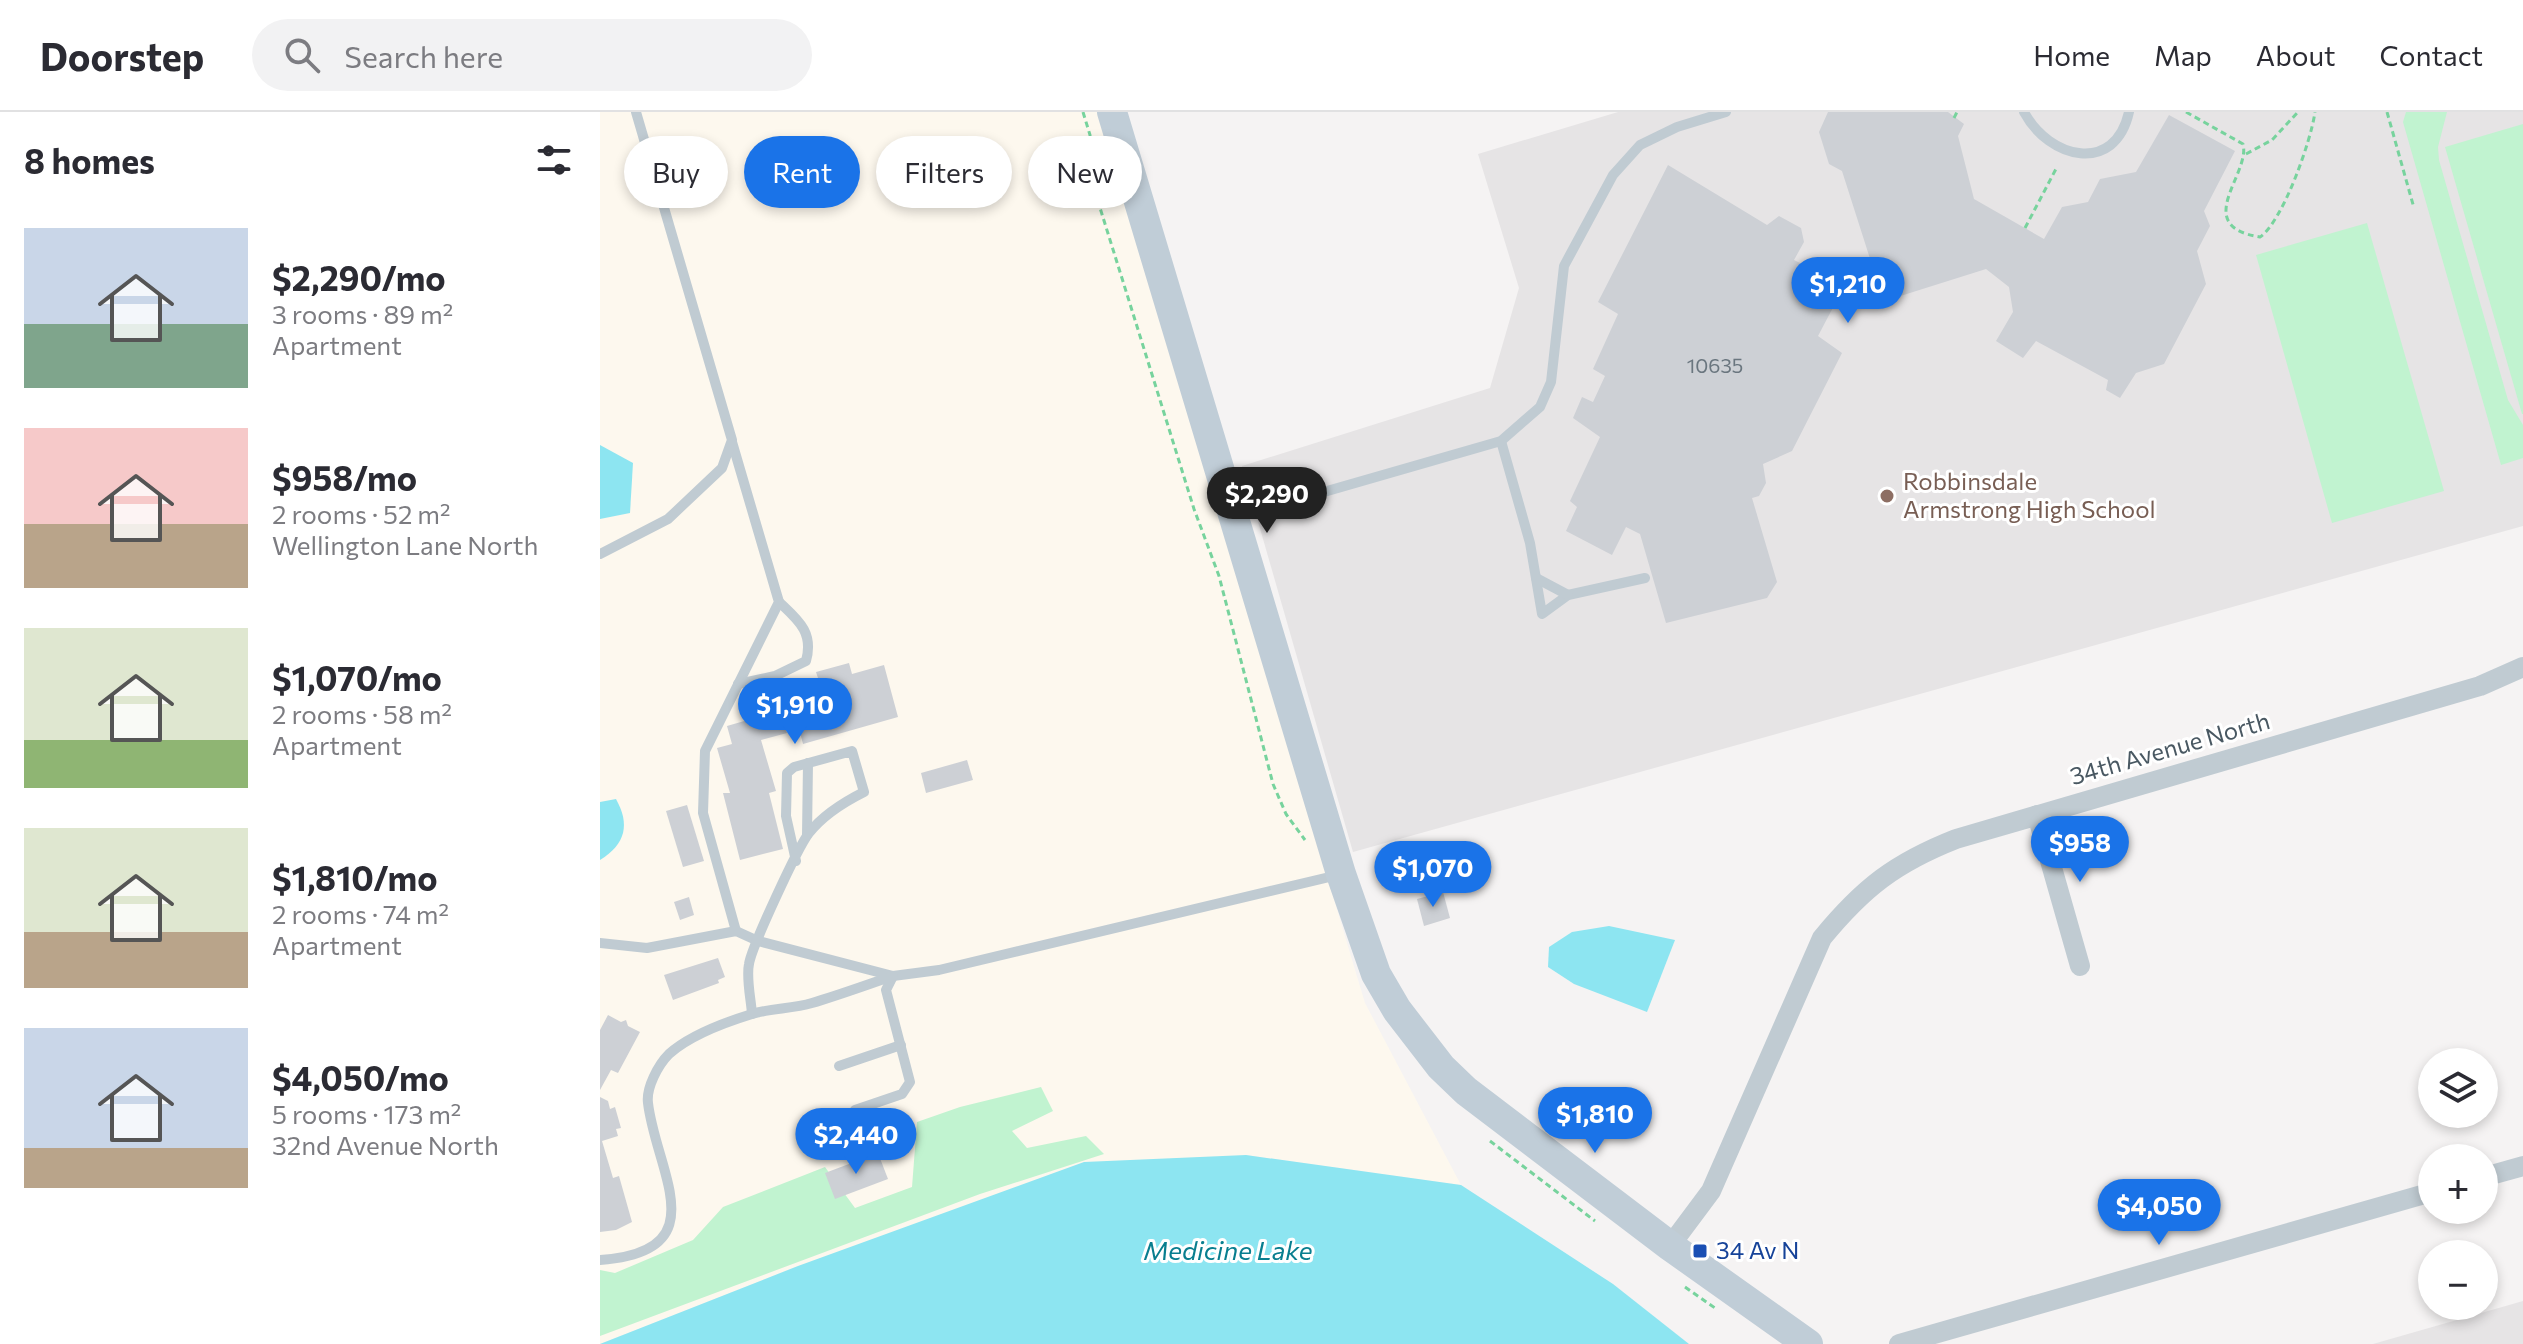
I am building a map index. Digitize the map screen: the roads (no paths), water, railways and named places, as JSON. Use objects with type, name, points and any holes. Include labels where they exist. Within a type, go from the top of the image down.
[{"type":"street","points":[[1112,112],[1341,874],[1376,974],[1397,1010],[1441,1067],[1466,1091],[1670,1246],[1808,1344]]},
{"type":"street","name":"34th Avenue North","points":[[1670,1246],[1711,1191],[1822,938],[1849,905],[1880,876],[1916,854],[2037,815],[2480,686],[2523,667]]},
{"type":"street","points":[[2037,815],[2080,966]]},
{"type":"street","points":[[2498,1173],[2523,1166]]},
{"type":"street","points":[[1899,1344],[2418,1196]]},
{"type":"lane","points":[[636,112],[779,602],[809,635],[806,661],[775,676],[738,684]]},
{"type":"lane","points":[[1234,518],[1501,441],[1540,407],[1551,382],[1564,266],[1613,175],[1640,145],[1677,127],[1726,112]]},
{"type":"lane","points":[[2024,112],[2034,131],[2058,150],[2085,154],[2107,147],[2125,129],[2129,112]]},
{"type":"lane","points":[[600,554],[668,519],[722,468],[732,440]]},
{"type":"lane","points":[[1501,441],[1530,543],[1542,614],[1568,595],[1645,578]]},
{"type":"lane","points":[[1536,578],[1568,595]]},
{"type":"lane","points":[[736,931],[703,813],[705,751],[779,602]]},
{"type":"lane","points":[[796,861],[786,816],[785,783],[794,767],[852,751],[864,792],[838,807],[807,835]]},
{"type":"lane","points":[[752,1014],[748,965],[807,835],[808,763]]},
{"type":"lane","points":[[600,1260],[620,1259],[650,1247],[664,1235],[674,1212],[647,1101],[652,1081],[669,1054],[708,1032],[752,1014],[808,1004],[893,976],[939,970],[1341,874]]},
{"type":"lane","points":[[600,943],[647,948],[736,931],[758,941],[893,976]]},
{"type":"lane","points":[[855,1110],[902,1094],[910,1082],[886,990],[893,976]]},
{"type":"lane","points":[[839,1066],[901,1045]]},
{"type":"water","points":[[600,445],[633,463],[630,513],[600,519]]},
{"type":"water","points":[[616,799],[623,817],[623,833],[615,847],[600,860],[600,802]]},
{"type":"water","points":[[1609,926],[1675,940],[1647,1012],[1574,984],[1548,967],[1549,947],[1572,932]]},
{"type":"water","name":"Medicine Lake","points":[[1246,1155],[1461,1185],[1613,1284],[1689,1344],[600,1344],[798,1266],[1084,1162]]},
{"type":"place","name":"Robbinsdale Armstrong High School","points":[[1887,496]]},
{"type":"place","name":"34 Av N","points":[[1700,1251]]}]
